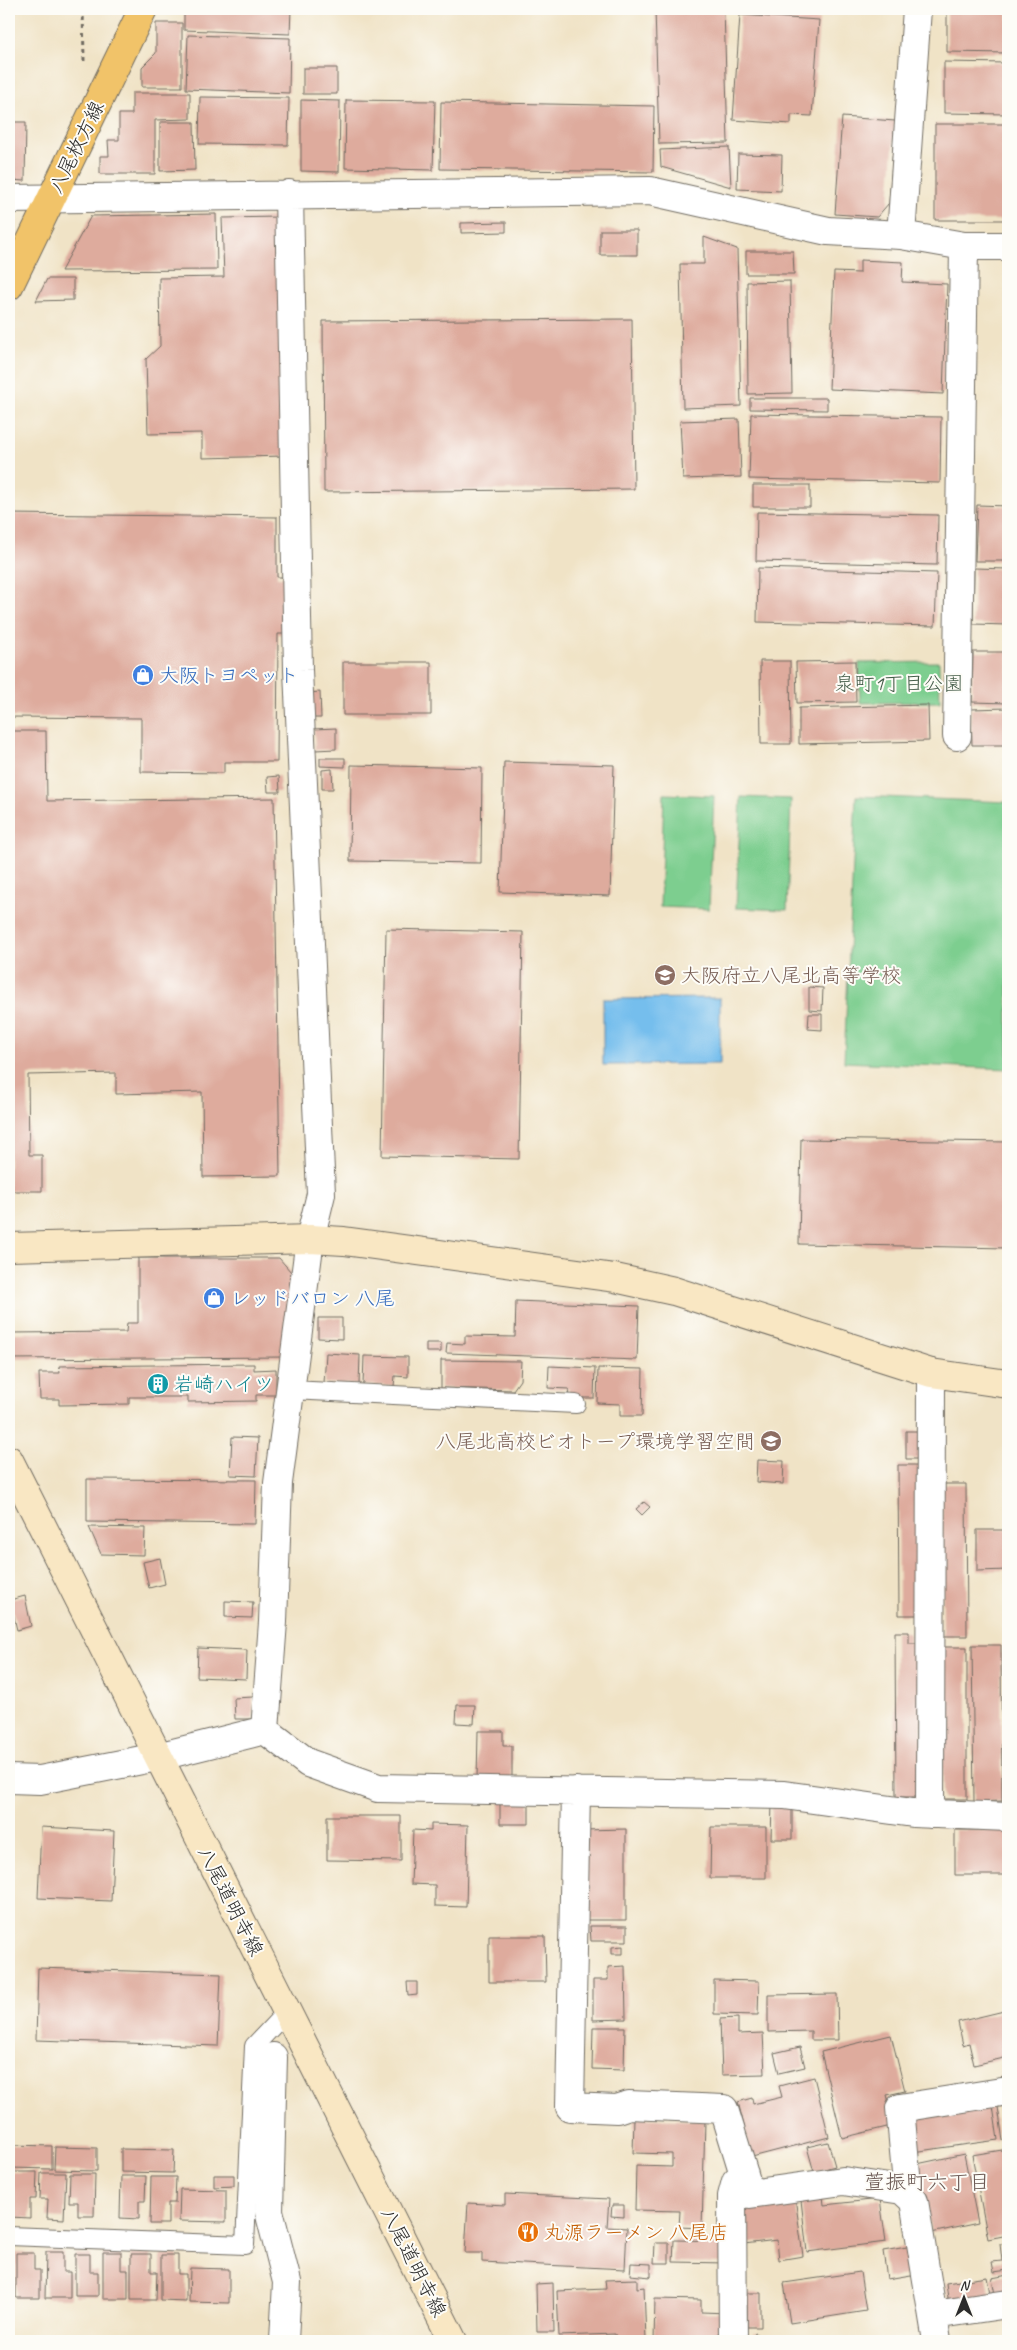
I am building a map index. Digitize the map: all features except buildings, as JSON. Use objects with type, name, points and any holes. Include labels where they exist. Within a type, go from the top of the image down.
[{"type":"main road","name":"八尾枚方線","points":[[9,286],[143,9]]},
{"type":"street","points":[[901,235],[916,9]]},
{"type":"street","points":[[9,199],[289,194],[650,191],[828,231],[901,235],[964,246],[1008,246]]},
{"type":"street","points":[[265,1730],[273,1622],[278,1483],[310,1239],[321,1194],[298,670],[289,194]]},
{"type":"street","points":[[958,736],[964,246]]},
{"type":"street","points":[[9,1247],[310,1239],[344,1241],[615,1278],[674,1291],[931,1374],[1008,1384]]},
{"type":"street","points":[[930,1814],[931,1374]]},
{"type":"street","name":"八尾道明寺線","points":[[9,1460],[157,1757],[288,2010],[453,2341]]},
{"type":"street","points":[[9,1779],[40,1780],[157,1757],[265,1730]]},
{"type":"street","points":[[265,1730],[308,1763],[378,1788],[784,1795],[930,1814],[1008,1817]]},
{"type":"street","points":[[576,1791],[570,2107],[617,2109],[629,2105],[724,2109],[750,2194],[843,2181],[902,2190],[914,2201],[935,2328],[1008,2304]]},
{"type":"street","points":[[273,2057],[269,2211],[287,2282],[284,2341]]},
{"type":"street","points":[[908,2195],[900,2108],[1008,2091]]},
{"type":"street","points":[[733,2341],[732,2196],[736,2181],[744,2174]]},
{"type":"lane","points":[[291,1390],[576,1404]]},
{"type":"lane","points":[[9,2236],[245,2245],[254,2046],[288,2010]]},
{"type":"green space","name":"泉町1丁目公園","points":[[939,662],[940,702],[860,703],[859,663]]},
{"type":"green space","points":[[664,794],[714,796],[709,909],[660,907]]},
{"type":"green space","points":[[856,796],[1008,802],[1008,1069],[844,1062]]},
{"type":"green space","points":[[741,797],[791,799],[787,910],[736,908]]},
{"type":"water","points":[[720,998],[720,1064],[603,1065],[603,999]]},
{"type":"place","name":"大阪トヨペット","points":[[143,675]]},
{"type":"place","name":"大阪府立八尾北高等学校","points":[[665,975]]},
{"type":"place","name":"レッドバロン 八尾","points":[[214,1298]]},
{"type":"place","name":"岩崎ハイツ","points":[[158,1384]]},
{"type":"place","name":"八尾北高校ビオトープ環境学習空間","points":[[771,1441]]},
{"type":"place","name":"丸源ラーメン 八尾店","points":[[528,2232]]},
{"type":"district","name":"萱振町六丁目","points":[[927,2182]]}]
